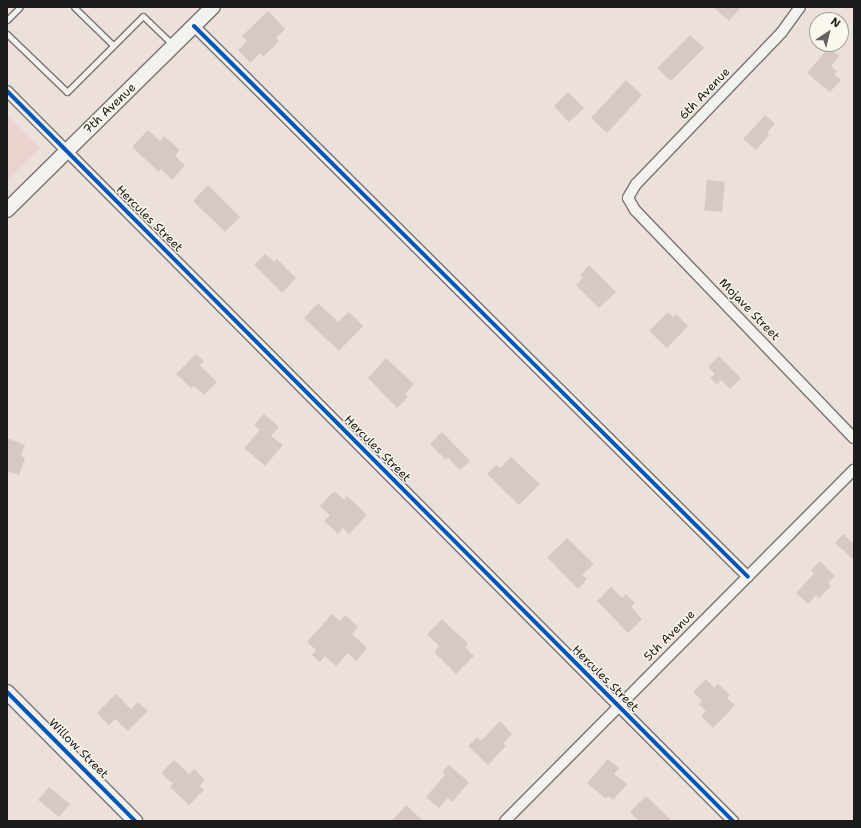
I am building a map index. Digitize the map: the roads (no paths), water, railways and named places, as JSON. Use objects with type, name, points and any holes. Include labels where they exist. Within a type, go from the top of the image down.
[{"type":"street","name":"7th Avenue","points":[[7,210],[67,150],[175,47],[213,7]]},
{"type":"street","name":"6th Avenue","points":[[628,198],[636,184],[782,32],[800,7]]},
{"type":"street","points":[[194,26],[748,577]]},
{"type":"street","name":"Hercules Street","points":[[7,91],[733,821]]},
{"type":"street","name":"Mojave Street","points":[[628,198],[635,210],[854,438]]},
{"type":"street","name":"5th Avenue","points":[[505,821],[854,470]]},
{"type":"street","name":"Willow Street","points":[[7,692],[135,821]]},
{"type":"lane","points":[[7,20],[20,7]]},
{"type":"lane","points":[[74,7],[113,45]]},
{"type":"lane","points":[[7,34],[67,92],[143,16],[175,47]]}]
